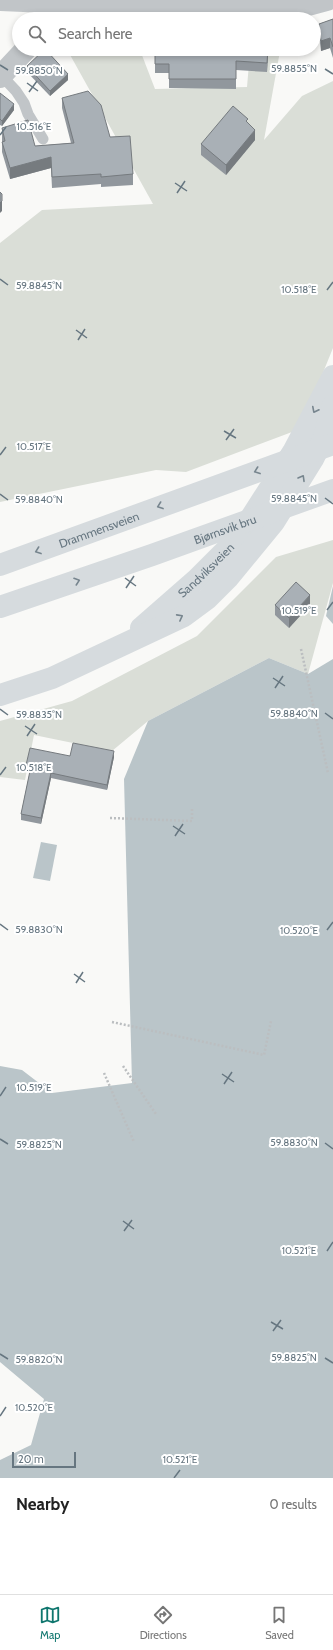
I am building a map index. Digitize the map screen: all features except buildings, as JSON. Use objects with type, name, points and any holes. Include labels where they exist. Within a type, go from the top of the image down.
[{"type":"main road","name":"Sandviksveien","points":[[120,646],[185,590],[231,545],[243,530],[293,452],[333,376]]},
{"type":"main road","name":"Sandviksveien","points":[[0,695],[52,678],[184,616],[207,598],[228,578],[274,522],[293,493],[324,437],[333,406]]},
{"type":"main road","name":"Drammensveien","points":[[0,564],[333,444]]},
{"type":"main road","name":"Bjørnsvik bru","points":[[0,607],[82,580],[333,490]]},
{"type":"street","points":[[0,0],[49,11],[187,4],[290,10],[327,0]]},
{"type":"street","points":[[1,76],[20,56]]},
{"type":"lane","points":[[1,76],[16,90],[24,103],[28,114],[44,139]]},
{"type":"path","points":[[301,649],[328,773]]},
{"type":"path","points":[[110,818],[192,821],[192,807]]},
{"type":"path","points":[[112,1022],[264,1055],[271,1021]]},
{"type":"path","points":[[123,1066],[156,1114]]},
{"type":"path","points":[[104,1073],[134,1142]]},
{"type":"shaded area","points":[[71,56],[142,56],[155,89],[247,87],[250,56],[279,56],[264,140],[302,96],[333,81],[333,348],[300,429],[186,472],[156,470],[0,502],[0,243],[42,210],[153,204]]},
{"type":"shaded area","points":[[333,540],[333,583],[308,674],[269,658],[148,721],[112,751],[34,735],[25,780],[0,777],[0,721],[72,701],[197,636],[276,557]]},
{"type":"shaded area","points":[[333,586],[333,624],[326,616]]},
{"type":"shaded area","points":[[269,658],[308,674],[333,659],[333,1478],[0,1478],[0,1460],[31,1445],[44,1399],[0,1362],[0,1066],[22,1070],[52,1093],[132,1083],[124,779],[148,721]]},
{"type":"shaded area","points":[[41,842],[57,845],[50,881],[33,878]]}]
